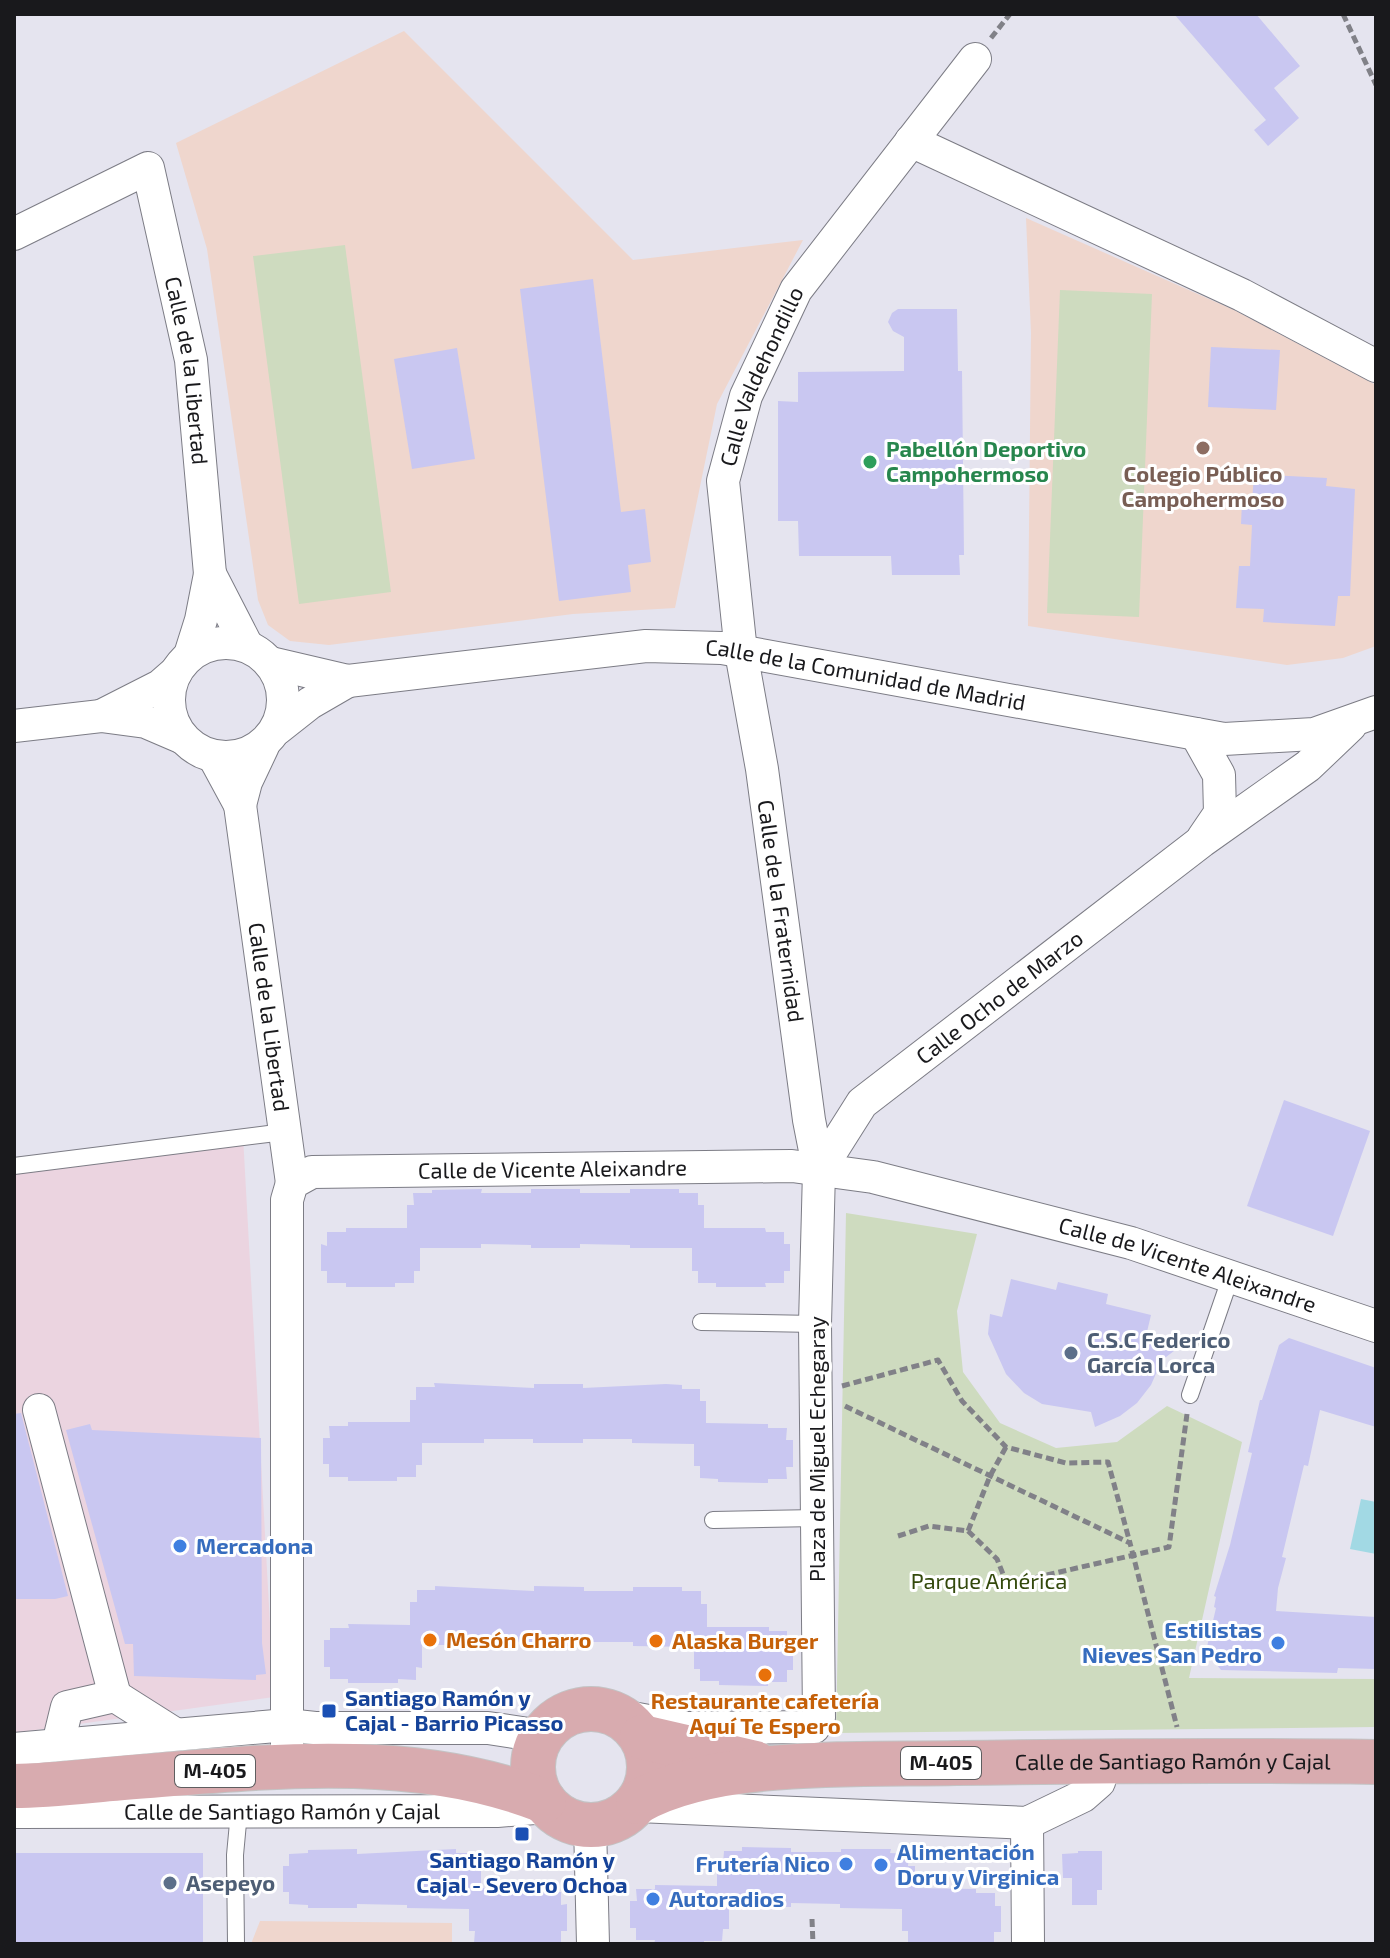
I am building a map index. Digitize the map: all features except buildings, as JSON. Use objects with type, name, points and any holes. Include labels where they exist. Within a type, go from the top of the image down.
[{"type":"main road","name":"M-405","points":[[540,1739],[564,1716],[592,1709],[631,1727]]},
{"type":"main road","name":"Calle de Santiago Ramón y Cajal","points":[[631,1727],[777,1768]]},
{"type":"main road","points":[[631,1727],[648,1753],[646,1787],[636,1804]]},
{"type":"main road","name":"Calle de Santiago Ramón y Cajal","points":[[404,1768],[501,1752],[540,1739]]},
{"type":"main road","points":[[540,1739],[533,1772],[547,1804]]},
{"type":"main road","name":"Calle de Santiago Ramón y Cajal","points":[[18,1782],[287,1745],[404,1768],[470,1777],[514,1789],[547,1804]]},
{"type":"main road","name":"Calle de Santiago Ramón y Cajal","points":[[636,1804],[659,1790],[724,1775],[777,1768],[1185,1759],[1376,1762]]},
{"type":"main road","name":"M-405","points":[[547,1804],[568,1820],[590,1825],[608,1823],[625,1815],[636,1804]]},
{"type":"street","name":"Calle Valdehondillo","points":[[741,652],[723,481],[746,396],[796,290],[975,59]]},
{"type":"street","points":[[911,141],[1242,295],[1376,366]]},
{"type":"street","name":"Calle de la Libertad","points":[[14,234],[148,168],[191,360],[210,574],[201,620],[183,664]]},
{"type":"street","name":"Calle de la Libertad","points":[[210,574],[259,655]]},
{"type":"street","points":[[14,726],[101,716],[146,722],[181,737],[196,750],[214,757],[241,757],[270,738],[284,707],[283,687],[259,655],[228,642],[211,644],[160,686],[101,716]]},
{"type":"street","name":"Calle de la Comunidad de Madrid","points":[[259,655],[348,681],[646,646],[722,648],[1224,739],[1314,734],[1365,717]]},
{"type":"street","name":"Calle de la Fraternidad","points":[[741,652],[762,769],[809,1120],[819,1171]]},
{"type":"street","points":[[181,737],[171,717],[169,694],[183,664]]},
{"type":"street","name":"Calle de la Comunidad de Madrid","points":[[270,738],[310,703],[348,681]]},
{"type":"street","name":"Calle Ocho de Marzo","points":[[819,1171],[862,1103],[1202,841],[1308,766],[1365,717]]},
{"type":"street","name":"Calle Ocho de Marzo","points":[[1196,734],[1219,775],[1220,813],[1202,841]]},
{"type":"street","name":"Calle de la Libertad","points":[[240,805],[246,782],[270,738]]},
{"type":"street","name":"Calle de la Libertad","points":[[214,757],[240,805],[292,1183]]},
{"type":"street","name":"Calle de Vicente Aleixandre","points":[[292,1183],[312,1172],[792,1166],[873,1177],[1131,1243],[1376,1326]]},
{"type":"street","name":"Plaza de Miguel Echegaray","points":[[631,1727],[814,1727],[819,1718],[815,1324],[819,1171]]},
{"type":"street","points":[[287,1745],[287,1200],[292,1183]]},
{"type":"street","points":[[39,1410],[115,1696],[175,1734]]},
{"type":"street","points":[[58,1744],[67,1707],[115,1696]]},
{"type":"street","name":"Calle de Santiago Ramón y Cajal","points":[[18,1782],[58,1744],[175,1734],[287,1745],[315,1728],[488,1728],[540,1739]]},
{"type":"street","points":[[636,1804],[1027,1823],[1083,1796],[1099,1782],[1105,1760]]},
{"type":"street","name":"Calle de Santiago Ramón y Cajal","points":[[18,1782],[239,1812],[497,1811],[547,1804]]},
{"type":"street","points":[[1027,1823],[1028,1944]]},
{"type":"street","points":[[590,1825],[593,1944]]},
{"type":"lane","points":[[14,1166],[284,1132]]},
{"type":"lane","points":[[1190,1395],[1231,1276]]},
{"type":"lane","points":[[701,1322],[815,1324]]},
{"type":"lane","points":[[713,1520],[817,1518]]},
{"type":"lane","points":[[236,1944],[235,1855],[239,1812]]},
{"type":"path","points":[[1343,14],[1376,85]]},
{"type":"path","points":[[817,1393],[938,1360],[962,1401],[1006,1447],[1066,1463],[1108,1462],[1185,1759]]},
{"type":"path","points":[[817,1393],[1130,1543]]},
{"type":"path","points":[[898,1536],[929,1526],[968,1531],[997,1559],[1007,1584],[1169,1547],[1190,1395]]},
{"type":"path","points":[[968,1531],[990,1476],[1006,1447]]},
{"type":"path","points":[[812,1919],[813,1944]]},
{"type":"shaded area","points":[[404,31],[633,260],[803,240],[717,404],[675,608],[573,614],[329,645],[290,641],[268,625],[258,600],[207,249],[176,143]]},
{"type":"shaded area","name":"Colegio Público Campohermoso","points":[[1026,218],[1234,310],[1376,385],[1376,646],[1343,658],[1287,665],[1028,626],[1031,333]]},
{"type":"shaded area","points":[[243,1136],[274,1697],[14,1733],[14,1169]]},
{"type":"shaded area","points":[[260,1921],[452,1923],[452,1944],[251,1944]]},
{"type":"green space","points":[[345,245],[391,592],[299,604],[253,256]]},
{"type":"green space","points":[[1060,290],[1152,294],[1139,617],[1047,613]]},
{"type":"green space","name":"Parque América","points":[[846,1213],[977,1234],[957,1311],[963,1372],[1000,1423],[1056,1448],[1117,1442],[1167,1406],[1242,1442],[1189,1678],[1376,1679],[1376,1727],[836,1733]]},
{"type":"water","points":[[1361,1499],[1376,1502],[1376,1554],[1350,1549]]},
{"type":"place","name":"Colegio Público Campohermoso","points":[[1203,448]]},
{"type":"place","name":"Pabellón Deportivo Campohermoso","points":[[870,462]]},
{"type":"place","name":"C.S.C Federico García Lorca","points":[[1071,1353]]},
{"type":"place","name":"Mercadona","points":[[180,1546]]},
{"type":"place","name":"Mesón Charro","points":[[430,1640]]},
{"type":"place","name":"Alaska Burger","points":[[656,1641]]},
{"type":"place","name":"Estilistas Nieves San Pedro","points":[[1278,1643]]},
{"type":"place","name":"Restaurante cafetería Aquí Te Espero","points":[[765,1675]]},
{"type":"place","name":"Santiago Ramón y Cajal - Barrio Picasso","points":[[329,1711]]},
{"type":"place","name":"Santiago Ramón y Cajal - Severo Ochoa","points":[[522,1834]]},
{"type":"place","name":"Frutería Nico","points":[[846,1864]]},
{"type":"place","name":"Alimentación Doru y Virginica","points":[[881,1865]]},
{"type":"place","name":"Asepeyo","points":[[170,1883]]},
{"type":"place","name":"Autoradios","points":[[653,1899]]}]
